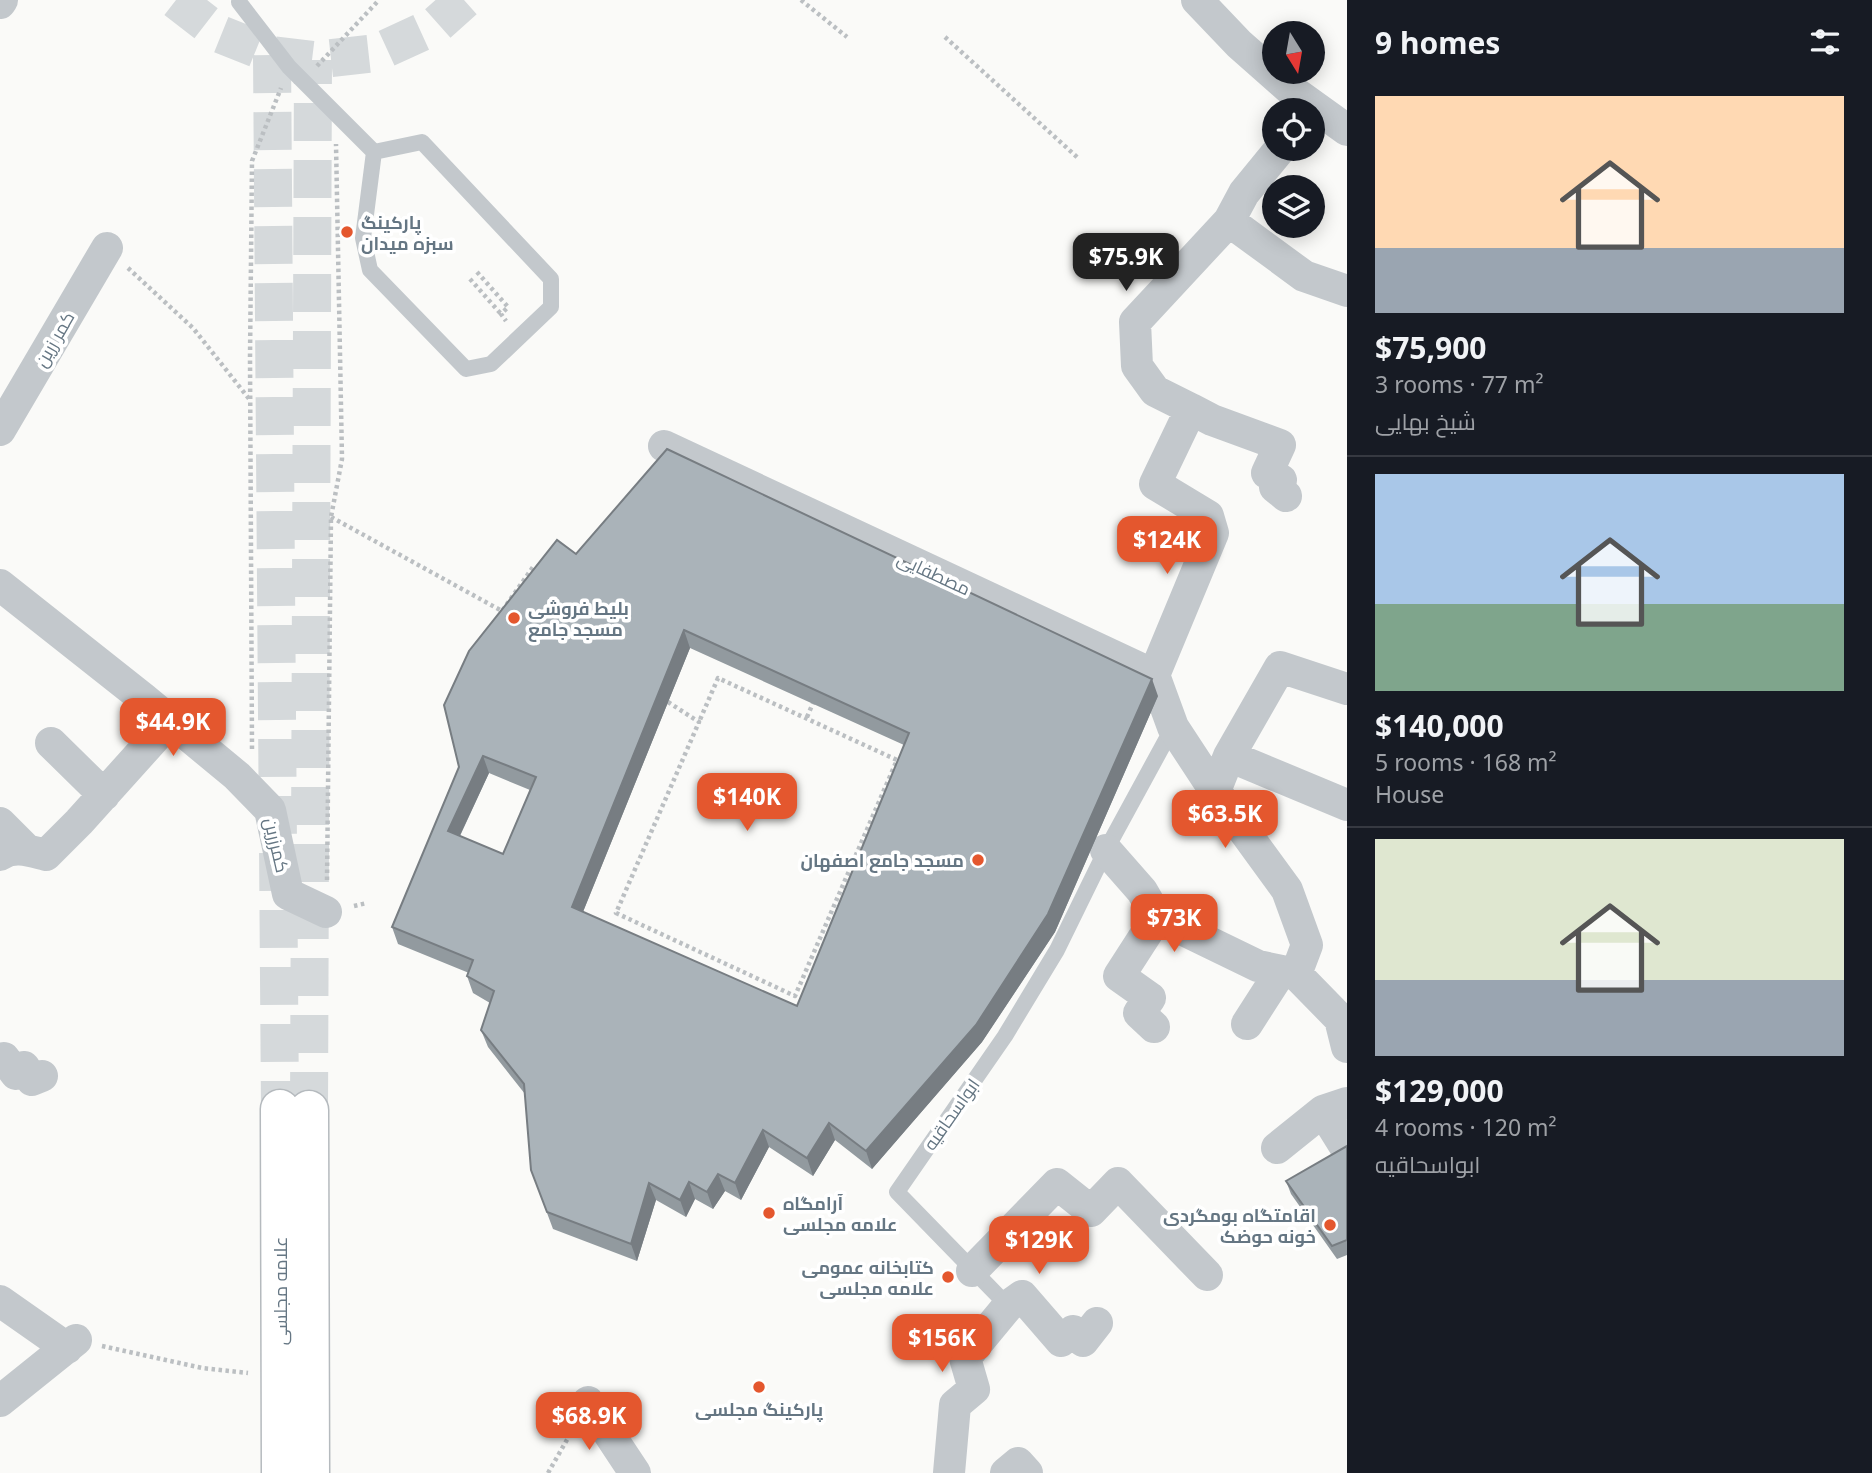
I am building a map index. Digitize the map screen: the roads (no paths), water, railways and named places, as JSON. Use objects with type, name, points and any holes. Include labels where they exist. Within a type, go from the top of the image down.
[{"type":"main road","name":"علامه مجلسی","points":[[281,1473],[281,1376],[294,1109],[310,1473]]},
{"type":"street","points":[[1197,0],[1239,44],[1300,98]]},
{"type":"street","points":[[1325,116],[1347,130]]},
{"type":"street","points":[[1270,161],[1244,193],[1229,221],[1135,322],[1137,366],[1155,391],[1212,420],[1280,445],[1267,473],[1281,480],[1275,487],[1286,496]]},
{"type":"street","points":[[1229,221],[1304,276],[1347,291]]},
{"type":"street","name":"کمر زرین","points":[[0,430],[107,248]]},
{"type":"street","points":[[1191,409],[1155,484],[1208,516],[1213,533],[1154,675],[1173,727],[1215,791],[1287,890],[1307,945],[1247,1024]]},
{"type":"street","name":"مصطفایی","points":[[664,446],[1154,675]]},
{"type":"street","name":"کمرزرین","points":[[0,585],[144,699],[252,791],[270,810],[288,894],[326,912]]},
{"type":"street","points":[[1215,791],[1229,756],[1280,667],[1347,689]]},
{"type":"street","points":[[0,823],[14,853],[46,855],[169,722]]},
{"type":"street","points":[[51,743],[104,795]]},
{"type":"street","points":[[1229,756],[1347,806]]},
{"type":"street","points":[[1106,850],[1142,891],[1157,917],[1258,967],[1288,972],[1340,1019],[1347,1047]]},
{"type":"street","points":[[1154,1027],[1139,1013],[1150,998],[1119,976],[1157,917]]},
{"type":"street","points":[[0,1061],[4,1058],[16,1074],[24,1067],[32,1080],[41,1076]]},
{"type":"street","points":[[1277,1148],[1335,1107],[1346,1147]]},
{"type":"street","points":[[972,1271],[1057,1184],[1091,1211],[1118,1183],[1207,1275]]},
{"type":"street","points":[[949,1473],[955,1405],[974,1389],[965,1358],[1008,1306],[1022,1296],[1061,1341],[1073,1331],[1083,1341],[1097,1323]]},
{"type":"street","points":[[0,1301],[71,1344],[0,1401]]},
{"type":"street","points":[[588,1402],[635,1473]]},
{"type":"street","points":[[1006,1473],[1018,1463],[1027,1473]]},
{"type":"lane","points":[[239,2],[289,68],[374,152]]},
{"type":"lane","points":[[422,142],[551,279],[551,307],[491,364],[466,369],[370,270],[363,238],[374,152],[422,142]]},
{"type":"lane","name":"ابواسحاقیه","points":[[1008,1306],[897,1192],[1005,1036],[1057,950],[1106,850],[1173,727]]},
{"type":"tunnel","points":[[176,0],[220,34],[272,55],[313,60],[376,53],[435,26],[464,0]]},
{"type":"tunnel","points":[[272,55],[280,1109]]},
{"type":"tunnel","points":[[309,1110],[313,60]]},
{"type":"place","name":"پارکینگ سبزه میدان","points":[[347,232]]},
{"type":"place","name":"بلیط فروشی مسجد جامع","points":[[514,618]]},
{"type":"place","name":"مسجد جامع اصفهان","points":[[978,860]]},
{"type":"place","name":"آرامگاه علامه مجلسی","points":[[769,1213]]},
{"type":"place","name":"اقامتگاه بومگردی خونه حوضک","points":[[1330,1225]]},
{"type":"place","name":"کتابخانه عمومی علامه مجلسی","points":[[948,1277]]},
{"type":"place","name":"پارکینگ مجلسی","points":[[759,1387]]}]
